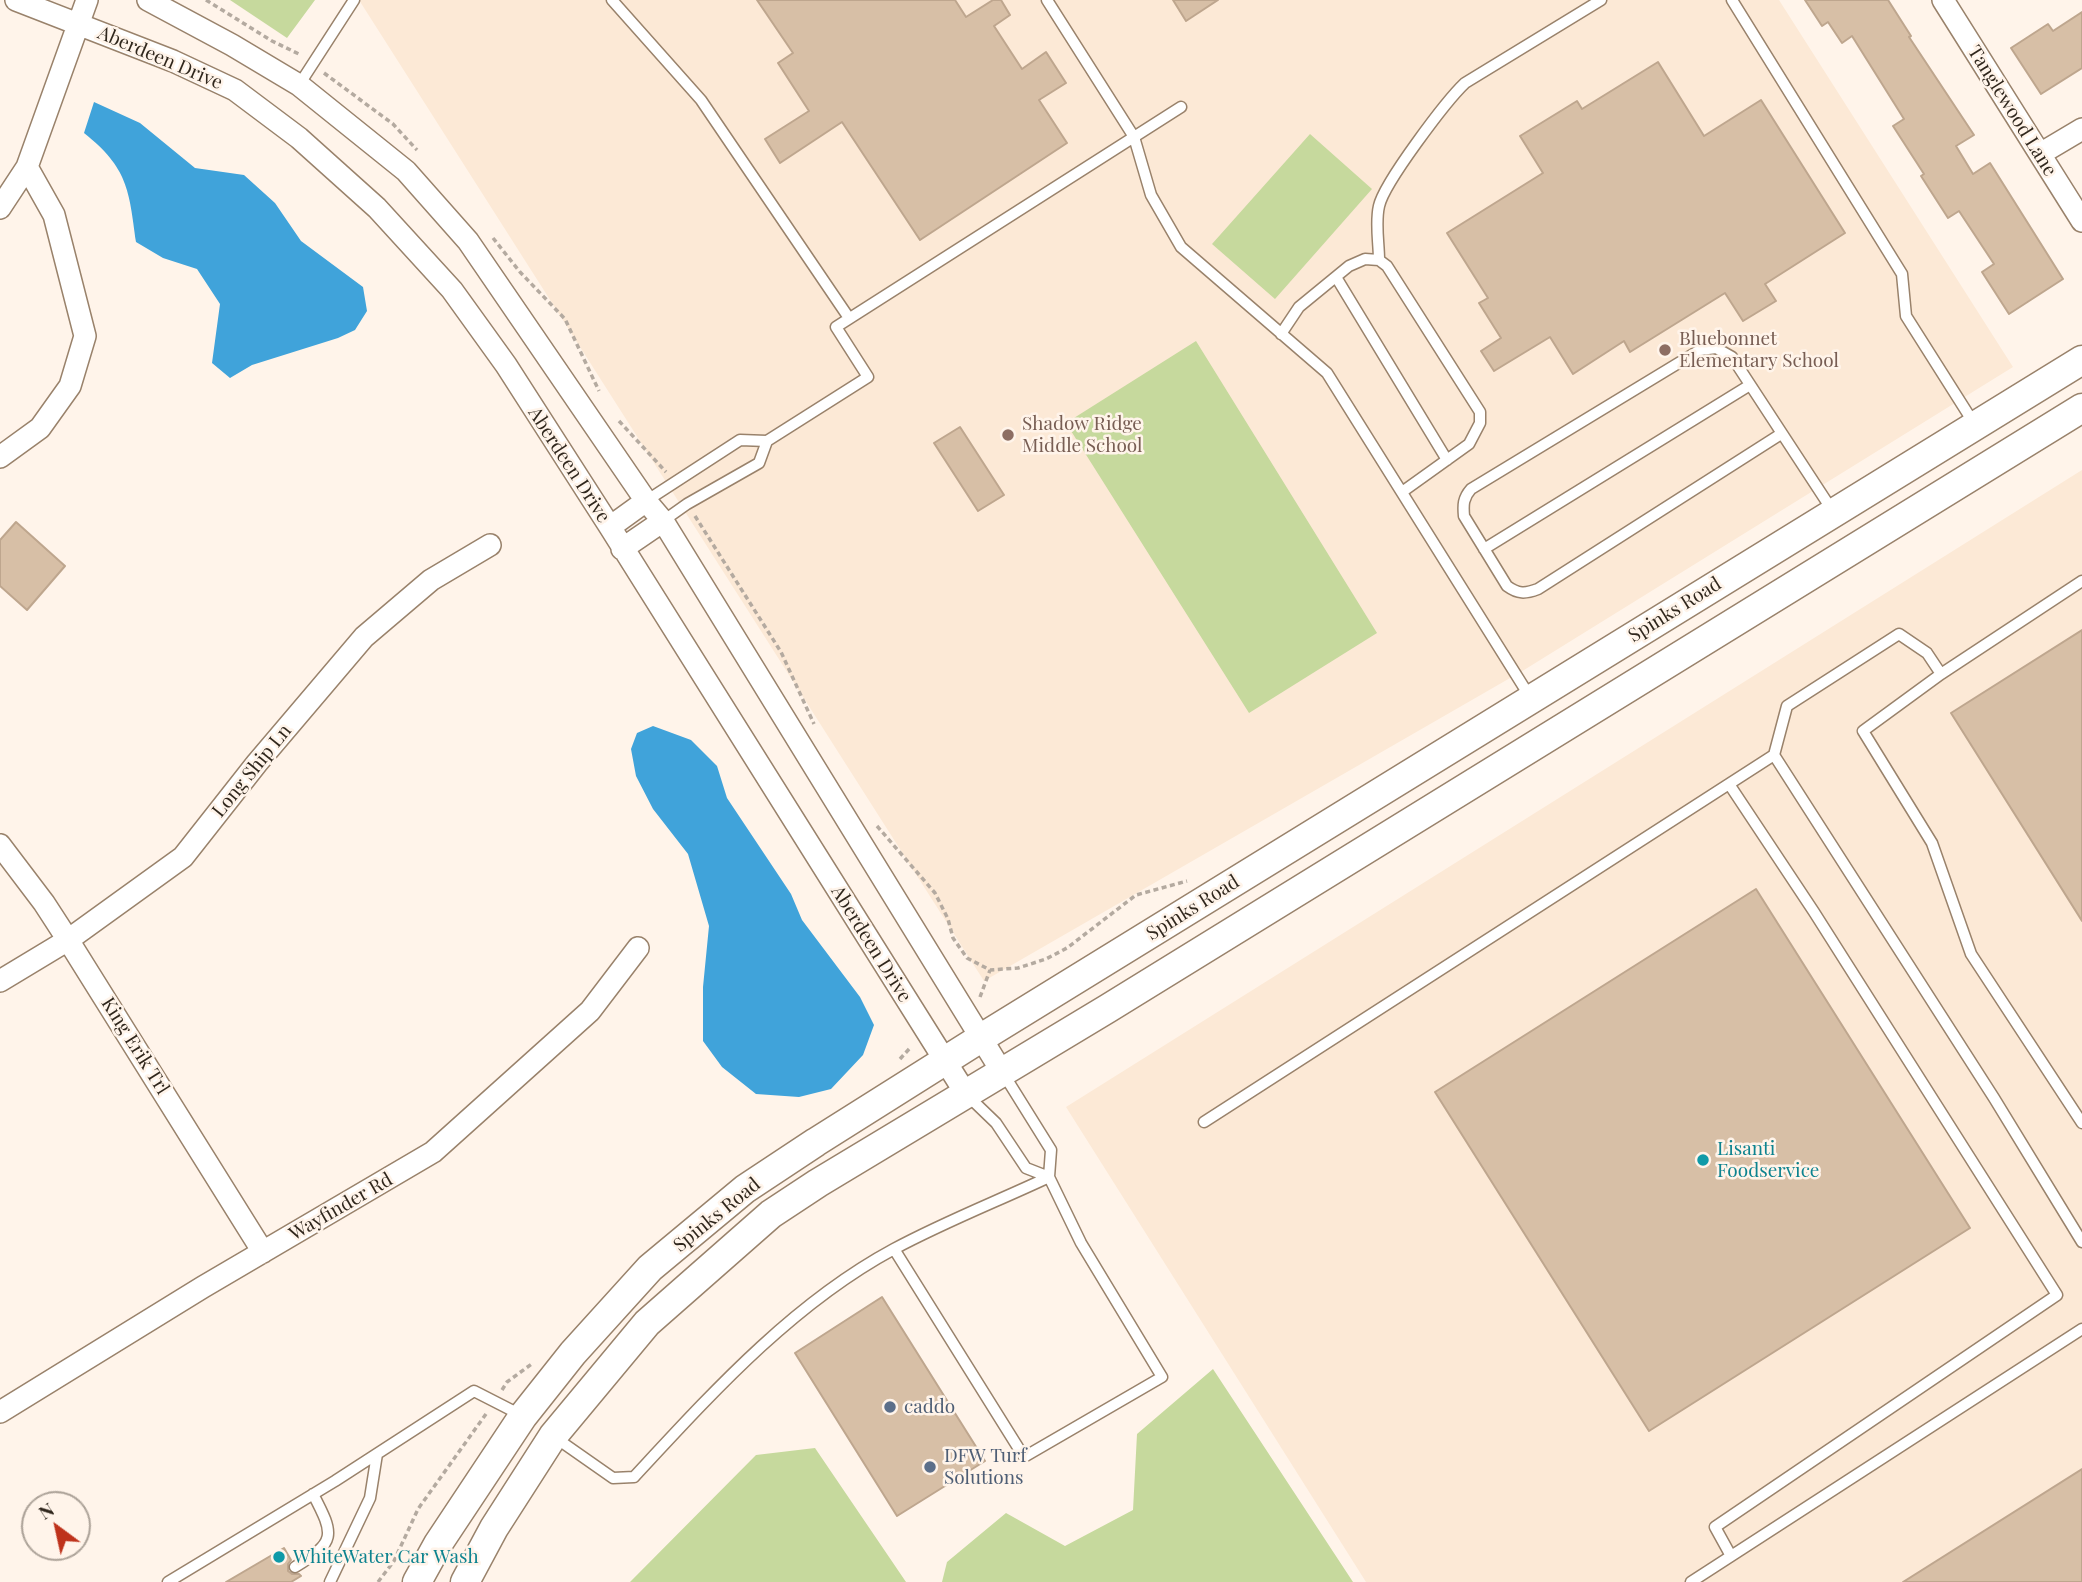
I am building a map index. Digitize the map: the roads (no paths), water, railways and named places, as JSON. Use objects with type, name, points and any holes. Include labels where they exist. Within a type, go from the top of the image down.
[{"type":"main road","name":"Spinks Road","points":[[417,1582],[438,1544],[523,1416],[573,1353],[650,1268],[745,1189],[981,1038],[2082,359]]},
{"type":"main road","name":"Spinks Road","points":[[465,1582],[494,1528],[553,1436],[647,1322],[771,1214],[2082,408]]},
{"type":"main road","points":[[1834,513],[1856,547]]},
{"type":"main road","points":[[1532,699],[1552,734]]},
{"type":"main road","points":[[523,1416],[553,1436]]},
{"type":"street","name":"Aberdeen Drive","points":[[16,0],[173,61],[235,90],[299,138],[377,208],[452,290],[506,365],[610,527],[965,1094]]},
{"type":"street","points":[[0,208],[27,167],[87,0]]},
{"type":"street","name":"Aberdeen Drive","points":[[148,0],[221,38],[299,85],[406,171],[468,241],[646,501],[663,521],[1002,1072]]},
{"type":"street","name":"Tanglewood Lane","points":[[1943,0],[2082,221]]},
{"type":"street","points":[[2040,154],[2082,129]]},
{"type":"street","points":[[0,457],[40,428],[71,386],[85,336],[54,215],[27,167]]},
{"type":"street","points":[[610,527],[646,501]]},
{"type":"street","points":[[622,549],[663,521]]},
{"type":"street","name":"Long Ship Ln","points":[[0,981],[68,940],[183,857],[257,763],[364,637],[431,580],[490,544]]},
{"type":"street","name":"King Erik Trl","points":[[0,845],[68,940],[263,1252]]},
{"type":"street","name":"Wayfinder Rd","points":[[0,1412],[433,1152],[590,1012],[638,948]]},
{"type":"lane","points":[[299,85],[355,0]]},
{"type":"lane","points":[[612,0],[701,100],[849,318]]},
{"type":"lane","points":[[1046,0],[1134,137],[1151,195],[1181,247],[1327,373],[1532,699]]},
{"type":"lane","points":[[1379,260],[1379,206],[1451,96],[1465,83],[1601,0]]},
{"type":"lane","points":[[1732,0],[1894,260],[1902,274],[1906,316],[1975,425]]},
{"type":"lane","points":[[646,501],[740,440],[767,441],[868,377],[836,327],[1181,107]]},
{"type":"lane","points":[[1282,334],[1299,307],[1349,266],[1365,259],[1379,260],[1387,266],[1480,412],[1480,423],[1469,444],[1402,492]]},
{"type":"lane","points":[[1336,277],[1447,460]]},
{"type":"lane","points":[[1781,434],[1538,589],[1526,593],[1515,592],[1507,586],[1464,516],[1463,505],[1471,489],[1700,350],[1716,348],[1732,358],[1834,513]]},
{"type":"lane","points":[[1485,550],[1750,385]]},
{"type":"lane","points":[[663,521],[687,504],[759,463],[767,441]]},
{"type":"lane","points":[[2082,581],[1941,674],[1863,732],[1932,843],[1971,954],[2082,1123]]},
{"type":"lane","points":[[1204,1122],[1774,755],[1787,706],[1899,634],[1927,653],[1941,674]]},
{"type":"lane","points":[[1774,755],[1994,1098],[2082,1242]]},
{"type":"lane","points":[[1728,784],[1814,912],[2057,1295],[1715,1527],[1731,1556]]},
{"type":"lane","points":[[894,1249],[1024,1457],[1162,1377],[1081,1243],[1049,1177],[1051,1150],[1002,1072]]},
{"type":"lane","points":[[965,1094],[996,1123],[1026,1168],[1049,1177]]},
{"type":"lane","points":[[553,1436],[613,1478],[634,1477],[703,1402],[776,1333],[829,1290],[894,1249],[1049,1177]]},
{"type":"lane","points":[[1691,1582],[2082,1329]]},
{"type":"lane","points":[[168,1582],[313,1494],[474,1391],[523,1416]]},
{"type":"lane","points":[[330,1582],[370,1497],[377,1454]]},
{"type":"lane","points":[[295,1567],[321,1551],[328,1536],[327,1521],[313,1494]]},
{"type":"water","points":[[94,102],[140,123],[195,168],[244,175],[275,203],[301,241],[363,287],[367,311],[355,330],[338,338],[252,365],[230,378],[212,363],[220,304],[197,269],[163,258],[136,242],[124,181],[110,157],[84,133]]},
{"type":"water","points":[[653,726],[691,740],[717,766],[727,798],[791,894],[802,920],[860,997],[874,1025],[863,1055],[831,1089],[799,1097],[756,1094],[722,1067],[703,1041],[703,987],[709,926],[688,854],[653,809],[636,776],[631,749],[637,733]]},
{"type":"place","name":"Bluebonnet Elementary School","points":[[1665,350]]},
{"type":"place","name":"Shadow Ridge Middle School","points":[[1008,435]]},
{"type":"place","name":"Lisanti Foodservice","points":[[1703,1160]]},
{"type":"place","name":"caddo","points":[[890,1407]]},
{"type":"place","name":"DFW Turf Solutions","points":[[930,1467]]},
{"type":"place","name":"WhiteWater Car Wash","points":[[279,1557]]}]
